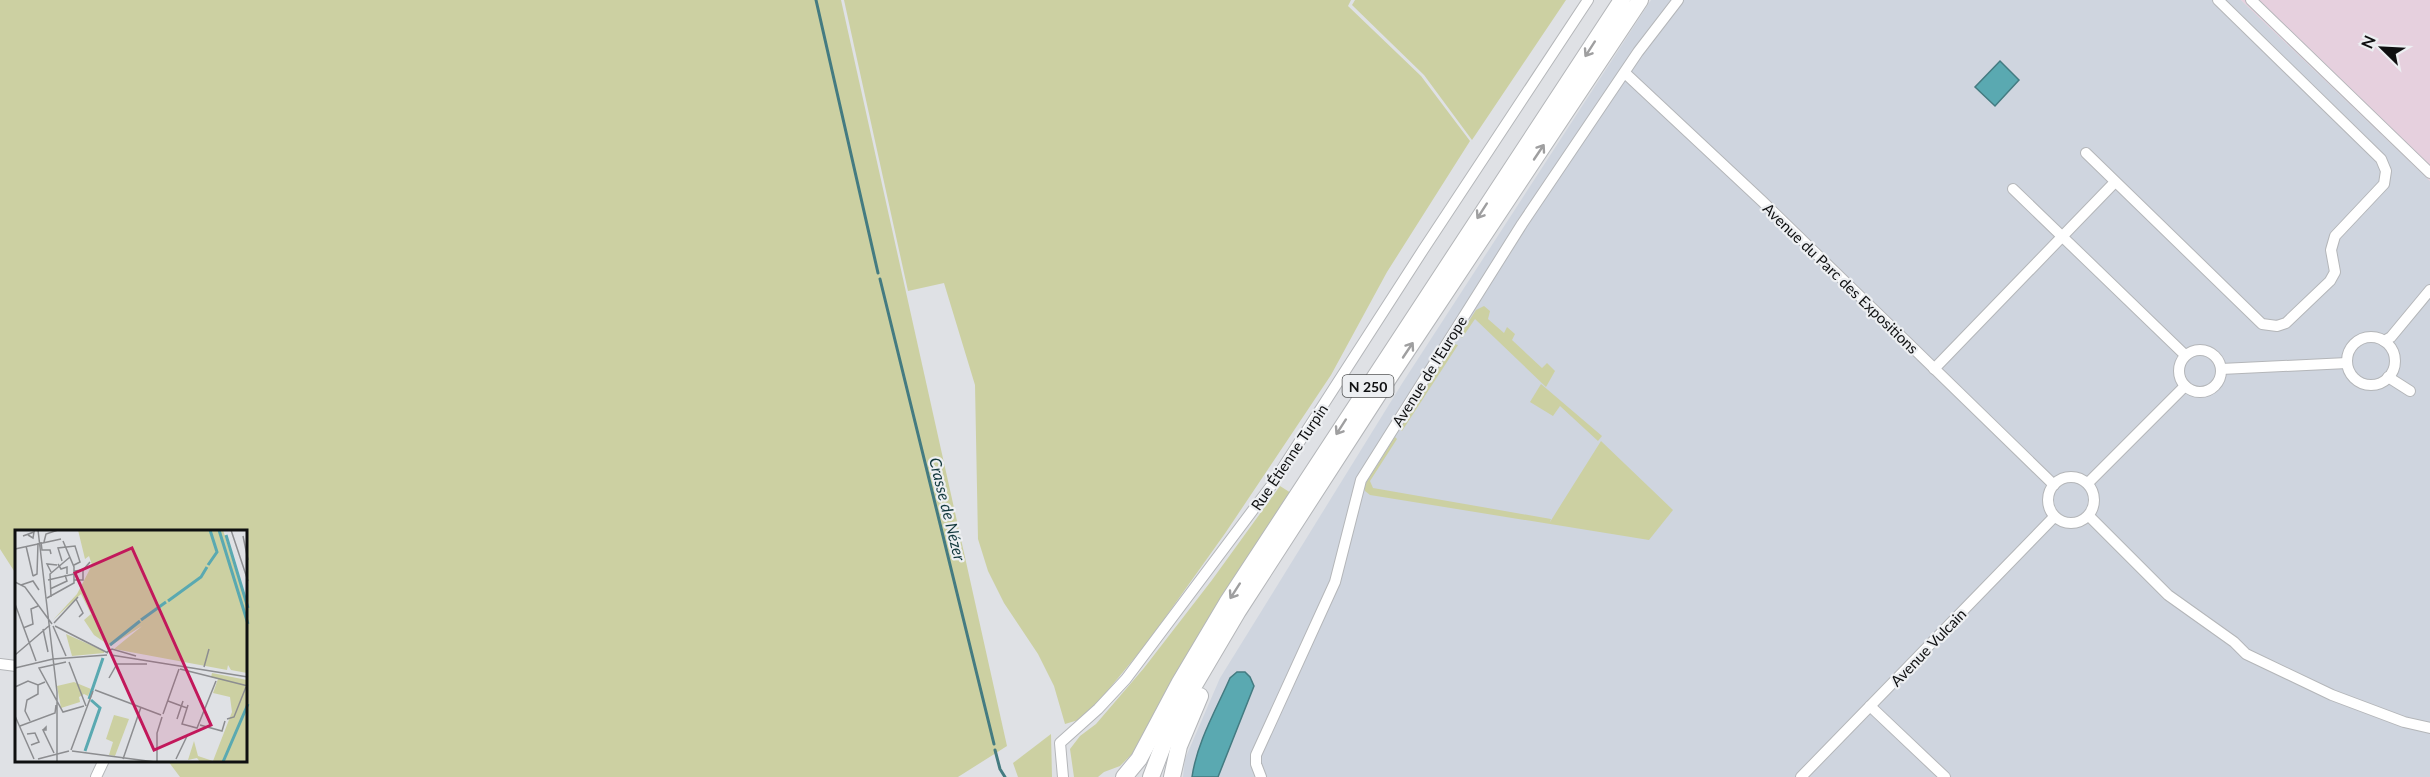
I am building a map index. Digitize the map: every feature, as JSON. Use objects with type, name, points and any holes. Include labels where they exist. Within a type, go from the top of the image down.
[{"type":"highway","name":"N 250","points":[[1124,777],[1139,759],[1180,681],[1227,603],[1622,0]]},
{"type":"highway","name":"N 250","points":[[1151,777],[1164,743],[1192,689],[1238,611],[1390,376],[1640,0]]},
{"type":"highway","name":"N 250","points":[[1172,777],[1179,746],[1203,691],[1221,655],[1308,504]]},
{"type":"street","name":"Rue Étienne Turpin","points":[[1063,777],[1060,743],[1098,709],[1126,679],[1271,486],[1588,0]]},
{"type":"street","name":"Avenue de l'Europe","points":[[1261,777],[1256,764],[1256,755],[1335,582],[1361,480],[1522,224],[1638,52],[1678,0]]},
{"type":"street","points":[[2086,153],[2262,324],[2277,326],[2286,323],[2330,281],[2335,272],[2331,250],[2335,236],[2384,184],[2386,171],[2381,159],[2218,0]]},
{"type":"street","points":[[2252,0],[2430,173]]},
{"type":"street","name":"Avenue du Parc des Expositions","points":[[1625,73],[1763,202],[2054,484]]},
{"type":"street","points":[[1934,369],[2115,182]]},
{"type":"street","points":[[2013,189],[2185,356]]},
{"type":"street","points":[[2384,341],[2391,337],[2430,290]]},
{"type":"street","points":[[2369,337],[2384,341],[2394,354],[2393,370],[2388,377],[2382,382],[2366,384],[2353,377],[2347,363],[2350,349],[2361,339],[2369,337]]},
{"type":"street","points":[[2198,350],[2211,352],[2221,369],[2218,381],[2209,390],[2196,392],[2185,386],[2179,374],[2179,367],[2185,356],[2198,350]]},
{"type":"street","points":[[2221,369],[2347,363]]},
{"type":"street","points":[[2388,377],[2410,391]]},
{"type":"street","points":[[2088,483],[2185,386]]},
{"type":"street","points":[[2068,477],[2088,483],[2095,500],[2089,516],[2078,523],[2070,524],[2054,517],[2048,505],[2048,497],[2054,484],[2068,477]]},
{"type":"street","points":[[2089,516],[2168,595],[2247,654],[2332,695],[2404,722],[2430,728]]},
{"type":"street","name":"Avenue Vulcain","points":[[1801,777],[2054,517]]},
{"type":"street","points":[[0,664],[15,666]]},
{"type":"street","points":[[1870,706],[1946,777]]},
{"type":"street","points":[[96,777],[103,762]]},
{"type":"shaded area","points":[[1651,0],[2241,0],[2430,181],[2430,777],[1183,777],[1185,759],[1220,678],[1403,382]]},
{"type":"shaded area","points":[[2241,0],[2430,0],[2430,181]]},
{"type":"green space","points":[[0,0],[841,0],[1007,746],[958,777],[180,777],[169,762],[248,762],[248,530],[15,530],[15,572],[0,549]]},
{"type":"green space","points":[[844,0],[1351,0],[1348,6],[1421,76],[1470,141],[1387,272],[1331,375],[1226,532],[1147,643],[1085,718],[1065,724],[1054,686],[1038,654],[1004,603],[988,571],[978,539],[975,385],[944,283],[908,291]]},
{"type":"green space","points":[[1355,0],[1566,0],[1472,140],[1424,75],[1352,5]]},
{"type":"green space","points":[[1484,306],[1490,311],[1488,319],[1504,333],[1507,327],[1515,334],[1512,340],[1542,368],[1547,363],[1555,371],[1546,387],[1475,319],[1462,338],[1460,335],[1476,310]]},
{"type":"green space","points":[[1454,344],[1458,345],[1402,431],[1399,428]]},
{"type":"green space","points":[[1541,384],[1602,436],[1598,441],[1560,406],[1553,416],[1530,402]]},
{"type":"green space","points":[[1395,437],[1397,439],[1370,481],[1373,488],[1551,519],[1550,522],[1601,441],[1673,510],[1649,540],[1370,495],[1365,491],[1364,486]]},
{"type":"green space","points":[[1280,486],[1291,493],[1139,747],[1120,766],[1098,777],[1074,777],[1070,749],[1080,736],[1096,724],[1144,668]]},
{"type":"green space","points":[[1051,734],[1052,777],[1018,777],[1013,763]]},
{"type":"water","points":[[2000,61],[2019,80],[1995,106],[1975,87]]},
{"type":"water","points":[[1237,672],[1245,672],[1254,686],[1218,777],[1192,777],[1198,751],[1208,726],[1230,678]]},
{"type":"waterway","name":"Crasse de Nézer","points":[[816,0],[878,273]]},
{"type":"waterway","name":"Crasse de Nézer","points":[[880,279],[994,744]]},
{"type":"waterway","name":"Crasse de Nézer","points":[[995,750],[1000,769],[1005,777]]}]
